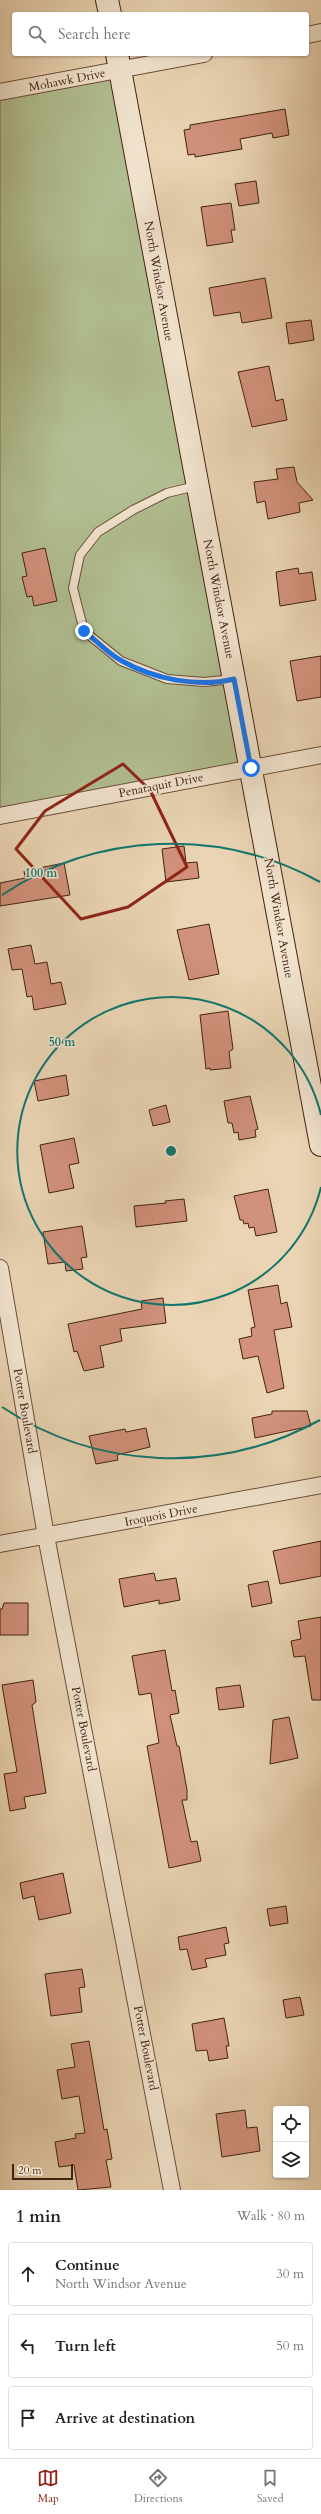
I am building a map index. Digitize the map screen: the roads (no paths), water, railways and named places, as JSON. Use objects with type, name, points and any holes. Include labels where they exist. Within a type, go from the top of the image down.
[{"type":"street","points":[[107,0],[110,12]]},
{"type":"street","points":[[309,35],[321,32]]},
{"type":"street","name":"Mohawk Drive","points":[[0,92],[119,62],[183,56]]},
{"type":"street","name":"North Windsor Avenue","points":[[119,62],[321,1145]]},
{"type":"street","name":"Penataquit Drive","points":[[0,816],[321,755]]},
{"type":"street","name":"Potter Boulevard","points":[[0,1268],[46,1536],[172,2190]]},
{"type":"street","name":"Iroquois Drive","points":[[0,1544],[321,1485]]},
{"type":"lane","points":[[198,486],[167,493],[133,510],[98,532],[80,555],[73,588],[84,631],[121,661],[167,679],[204,682],[234,679]]}]
